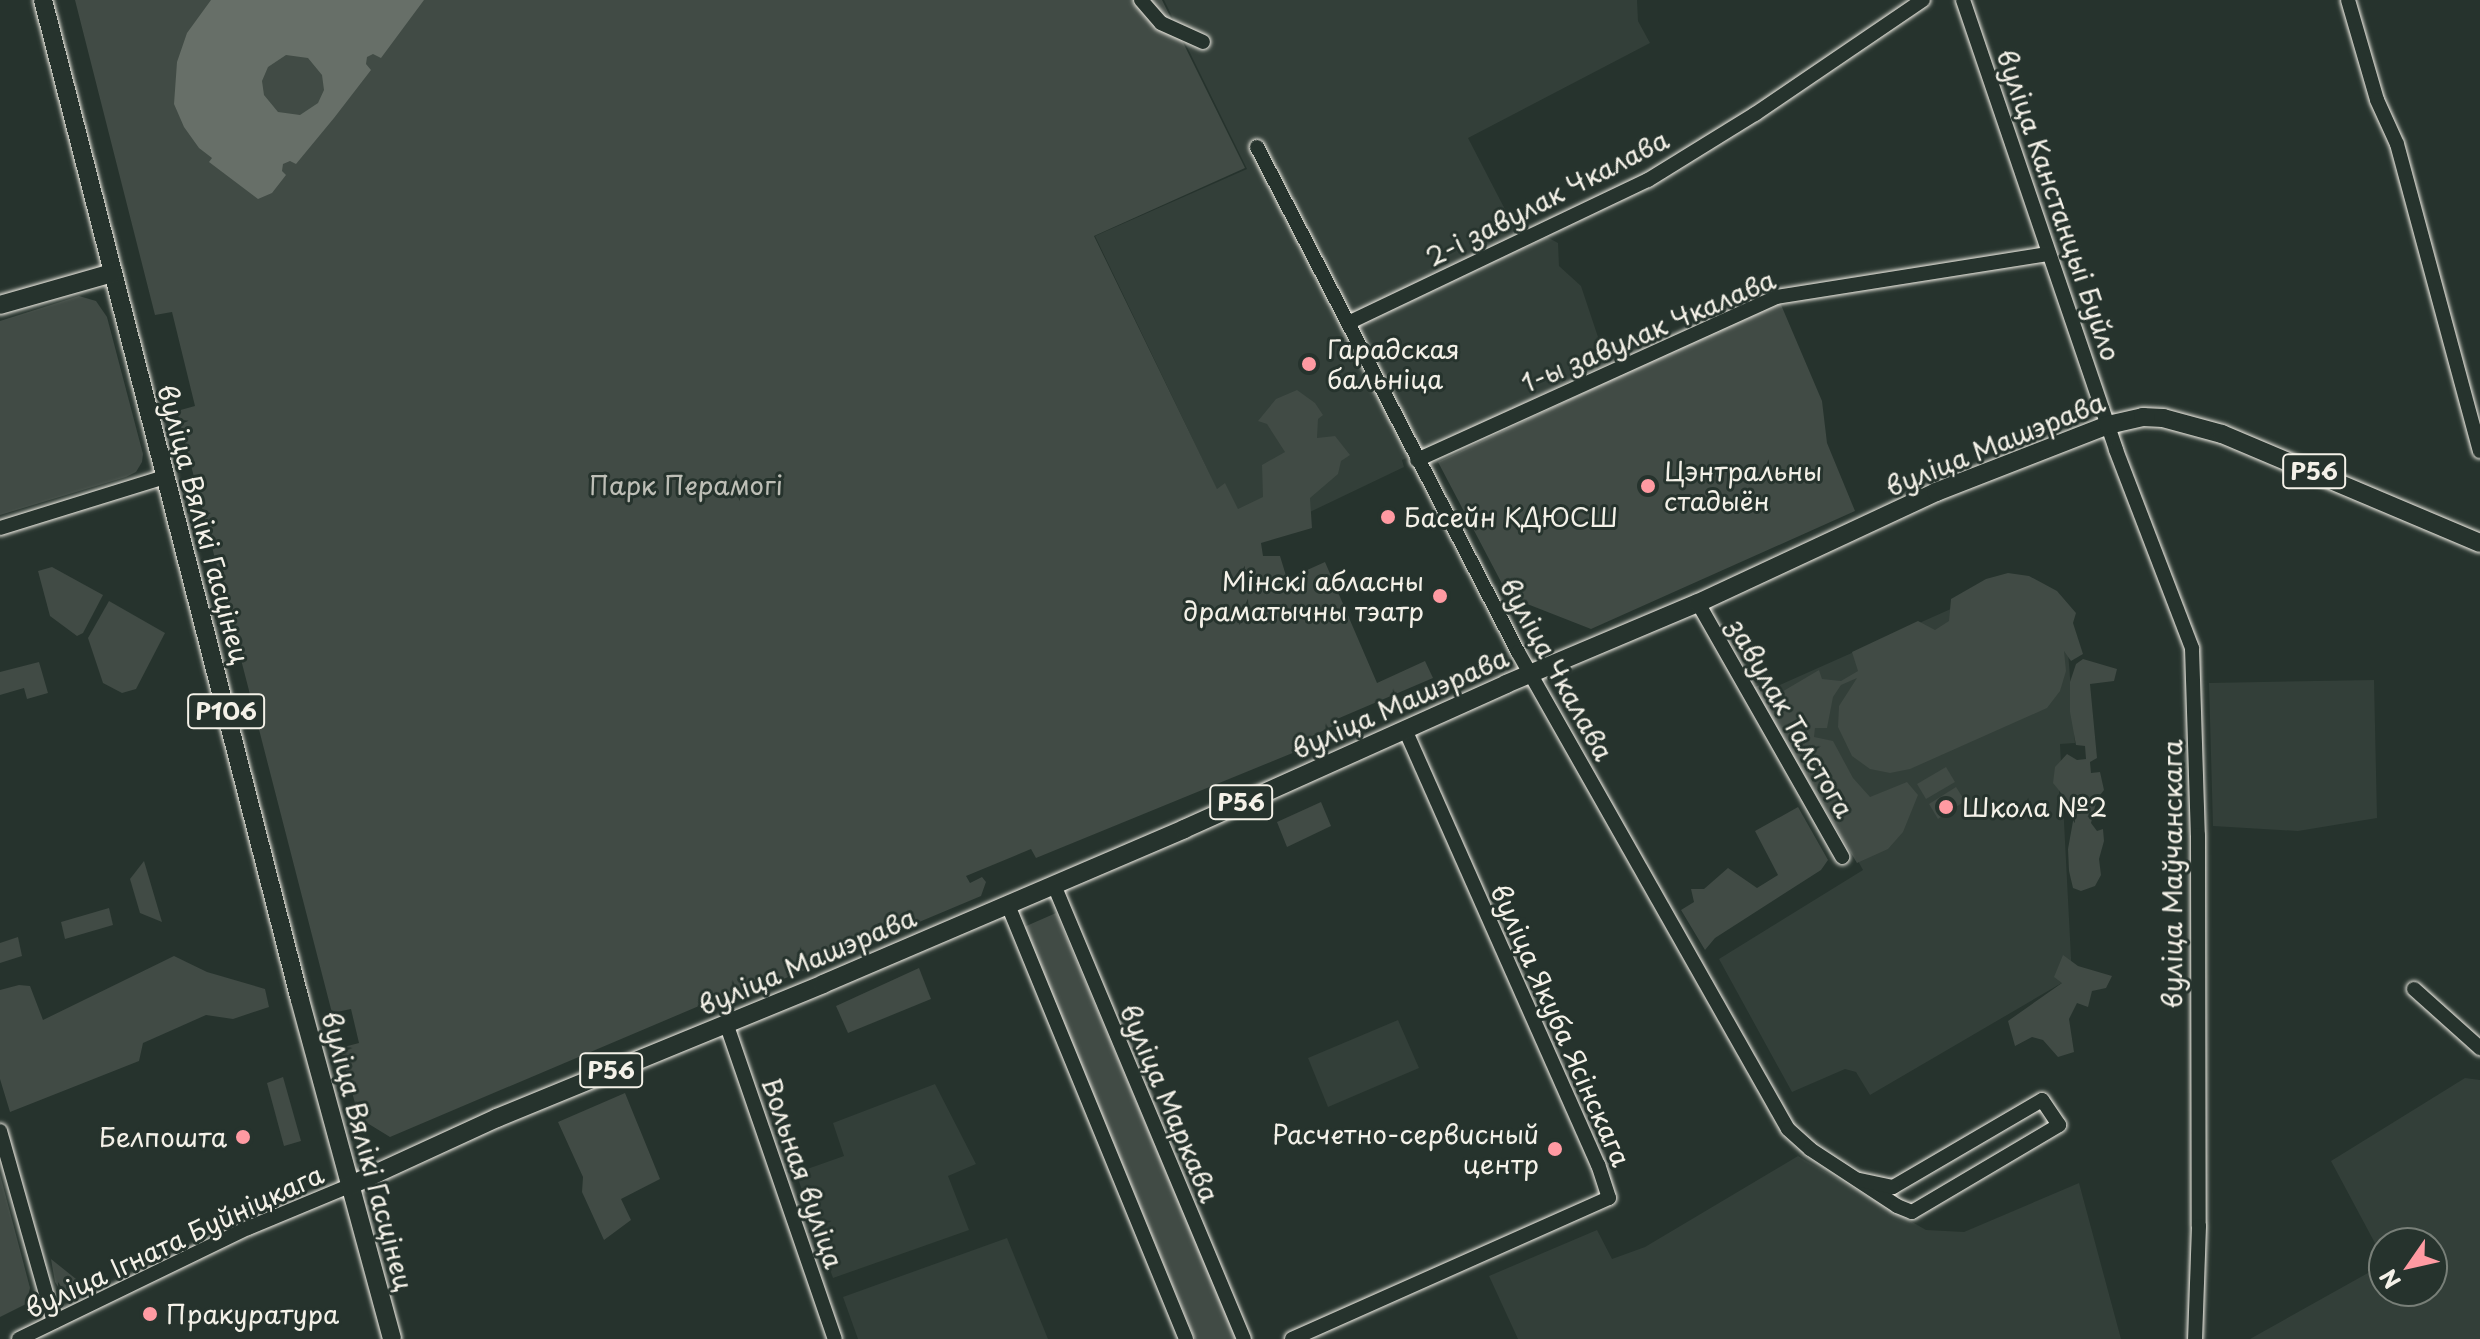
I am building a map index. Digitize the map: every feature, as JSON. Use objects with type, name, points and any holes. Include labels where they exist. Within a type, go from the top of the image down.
[{"type":"main road","name":"вуліца Вялікі Гасцінец","points":[[43,0],[349,1186],[392,1339]]},
{"type":"main road","points":[[0,305],[112,273]]},
{"type":"main road","name":"вуліца Машэрава","points":[[349,1186],[497,1118],[1054,885],[1698,603],[1936,492],[2108,425],[2143,417],[2163,418],[2222,434],[2480,543]]},
{"type":"street","points":[[1141,0],[1161,23],[1203,42]]},
{"type":"street","name":"2-і завулак Чкалава","points":[[1348,323],[1648,180],[1755,114],[1923,0]]},
{"type":"street","name":"вуліца Канстанцыі Буйло","points":[[1963,0],[2108,425]]},
{"type":"street","points":[[2348,0],[2377,100],[2397,144],[2480,451]]},
{"type":"street","name":"вуліца Чкалава","points":[[1257,147],[1530,674],[1788,1129],[1810,1149],[1859,1180],[1912,1212],[2059,1125],[2042,1100],[1893,1187],[1859,1180]]},
{"type":"street","name":"1-ы завулак Чкалава","points":[[1415,456],[1776,297],[2049,254]]},
{"type":"street","name":"вуліца Маўчанскага","points":[[2108,425],[2192,648],[2198,835],[2199,1226],[2195,1339]]},
{"type":"street","points":[[0,528],[165,477]]},
{"type":"street","name":"завулак Талстога","points":[[1698,603],[1842,857]]},
{"type":"street","name":"вуліца Якуба Ясінскага","points":[[1292,1339],[1609,1198],[1598,1165],[1405,729]]},
{"type":"street","name":"вуліца Маркава","points":[[1054,885],[1244,1339]]},
{"type":"street","points":[[1008,905],[1186,1339]]},
{"type":"street","points":[[2414,989],[2480,1048]]},
{"type":"street","name":"Вольная вуліца","points":[[726,1023],[835,1339]]},
{"type":"street","points":[[0,1131],[54,1322]]},
{"type":"street","name":"вуліца Ігната Буйніцкага","points":[[19,1339],[248,1228],[349,1186]]},
{"type":"shaded area","points":[[211,0],[424,0],[381,58],[373,54],[367,57],[366,64],[371,70],[296,164],[290,161],[283,164],[282,171],[286,175],[272,193],[258,199],[209,162],[212,158],[199,148],[184,127],[174,104],[177,62],[187,33]],"holes":[[[286,55],[308,58],[322,75],[324,90],[318,103],[300,115],[278,112],[264,95],[262,81],[268,67]]]},
{"type":"shaded area","points":[[1164,0],[1637,0],[1638,21],[1650,43],[1468,138],[1525,248],[1547,237],[1558,243],[1559,266],[1581,286],[1607,364],[1402,460],[1404,467],[1243,544],[1095,236],[1247,169]]},
{"type":"shaded area","name":"Школа №2","points":[[1998,588],[2067,638],[2075,743],[2060,744],[2072,977],[1870,1095],[1856,1072],[1845,1069],[1792,1092],[1719,959],[1863,870],[1764,692]]},
{"type":"shaded area","points":[[2374,680],[2377,818],[2298,831],[2213,826],[2209,683]]},
{"type":"shaded area","points":[[1398,1020],[1419,1068],[1328,1107],[1308,1058]]},
{"type":"shaded area","points":[[2465,1078],[2480,1080],[2480,1339],[2250,1339],[2368,1273],[2368,1307],[2448,1307],[2448,1227],[2368,1227],[2368,1230],[2331,1161]]},
{"type":"shaded area","points":[[935,1084],[976,1164],[948,1176],[969,1230],[833,1278],[796,1173],[844,1156],[833,1123]]},
{"type":"shaded area","points":[[1798,1156],[1926,1230],[1964,1232],[2079,1183],[2121,1339],[1518,1339],[1489,1276],[1597,1230],[1612,1259],[1645,1247]]},
{"type":"shaded area","points":[[1007,1238],[1048,1339],[858,1339],[843,1297]]},
{"type":"green space","name":"Парк Перамогі","points":[[75,0],[1162,0],[1245,168],[1094,236],[1217,489],[1225,483],[1238,509],[1263,497],[1262,465],[1285,452],[1267,424],[1258,421],[1276,399],[1297,390],[1315,403],[1323,415],[1318,419],[1317,438],[1335,436],[1350,455],[1341,461],[1338,474],[1310,498],[1312,528],[1261,543],[1263,556],[1280,556],[1287,579],[1325,562],[1377,683],[1425,661],[1433,678],[1337,719],[1335,725],[1312,736],[1317,743],[1036,858],[1031,849],[966,876],[970,883],[982,877],[986,882],[981,896],[743,996],[732,992],[390,1137],[359,1118],[340,1048],[359,1043],[351,1009],[332,1013],[177,411],[195,406],[172,312],[155,315]]},
{"type":"green space","points":[[79,296],[96,301],[107,317],[143,454],[142,462],[136,472],[126,477],[0,515],[0,321]]},
{"type":"green space","name":"Цэнтральны стадыён","points":[[1779,300],[1822,401],[1827,443],[1855,511],[1591,629],[1509,597],[1438,462]]},
{"type":"green space","points":[[52,567],[103,595],[83,633],[77,636],[50,616],[38,571]]},
{"type":"green space","points":[[2008,573],[2029,576],[2057,591],[2076,613],[2073,623],[2083,654],[2071,661],[2064,651],[2066,671],[2060,691],[2047,708],[1910,769],[1890,773],[1870,769],[1852,756],[1838,727],[1839,706],[1857,678],[1841,685],[1833,697],[1827,728],[1815,728],[1814,737],[1833,741],[1853,778],[1870,797],[1907,782],[1918,795],[1903,832],[1888,849],[1857,863],[1752,688],[1763,684],[1780,693],[1819,670],[1822,679],[1841,681],[1858,671],[1852,652],[1918,621],[1935,630],[1949,621],[1951,599],[1986,579]]},
{"type":"green space","points":[[109,601],[165,633],[136,689],[122,693],[103,683],[88,638]]},
{"type":"green space","points":[[2083,659],[2117,669],[2114,681],[2090,684],[2097,758],[2090,762],[2091,773],[2100,772],[2104,790],[2097,799],[2091,823],[2097,831],[2103,829],[2104,841],[2099,859],[2101,875],[2095,886],[2081,891],[2073,888],[2069,871],[2068,849],[2075,810],[2053,783],[2055,767],[2067,754],[2077,760],[2086,759],[2085,746],[2076,745],[2070,712],[2070,682],[2076,664]]},
{"type":"green space","points":[[39,662],[48,693],[27,699],[24,688],[0,695],[0,672]]},
{"type":"green space","points":[[1946,767],[1955,782],[1926,799],[1917,784]]},
{"type":"green space","points":[[1956,787],[1965,801],[1938,819],[1929,804]]},
{"type":"green space","points":[[1321,802],[1331,826],[1287,847],[1277,822]]},
{"type":"green space","points":[[1798,807],[1828,860],[1821,870],[1715,938],[1705,950],[1681,910],[1694,902],[1691,889],[1704,889],[1728,868],[1757,888],[1778,875],[1755,831]]},
{"type":"green space","points":[[144,861],[162,922],[140,913],[130,879]]},
{"type":"green space","points":[[109,908],[113,925],[65,939],[61,922]]},
{"type":"green space","points":[[1056,913],[1237,1339],[1195,1339],[1024,927]]},
{"type":"green space","points":[[18,937],[22,956],[0,963],[0,943]]},
{"type":"green space","points":[[2063,955],[2078,966],[2112,976],[2106,988],[2092,991],[2088,1007],[2077,1003],[2069,1019],[2074,1052],[2058,1057],[2043,1040],[2032,1037],[2015,1046],[2008,1021],[2062,983],[2054,977]]},
{"type":"green space","points":[[174,956],[207,972],[265,989],[269,1007],[233,1019],[206,1015],[143,1043],[139,1061],[10,1112],[0,1079],[0,990],[19,985],[30,986],[43,1020]]},
{"type":"green space","points":[[919,968],[931,999],[848,1033],[836,1006]]},
{"type":"green space","points":[[283,1077],[301,1141],[284,1146],[267,1083]]},
{"type":"green space","points":[[625,1093],[660,1179],[621,1199],[631,1220],[604,1240],[582,1192],[583,1177],[558,1122]]},
{"type":"green space","points":[[0,1174],[30,1288],[26,1304],[0,1317]]},
{"type":"green space","points":[[51,1259],[91,1291],[82,1296],[61,1291],[55,1282]]},
{"type":"place","name":"Гарадская бальніца","points":[[1309,364]]},
{"type":"place","name":"Цэнтральны стадыён","points":[[1648,486]]},
{"type":"place","name":"Басейн КДЮСШ","points":[[1388,517]]},
{"type":"place","name":"Мінскі абласны драматычны тэатр","points":[[1440,596]]},
{"type":"place","name":"Школа №2","points":[[1946,807]]},
{"type":"place","name":"Белпошта","points":[[243,1137]]},
{"type":"place","name":"Расчетно-сервисный центр","points":[[1555,1149]]},
{"type":"place","name":"Пракуратура","points":[[150,1314]]}]
